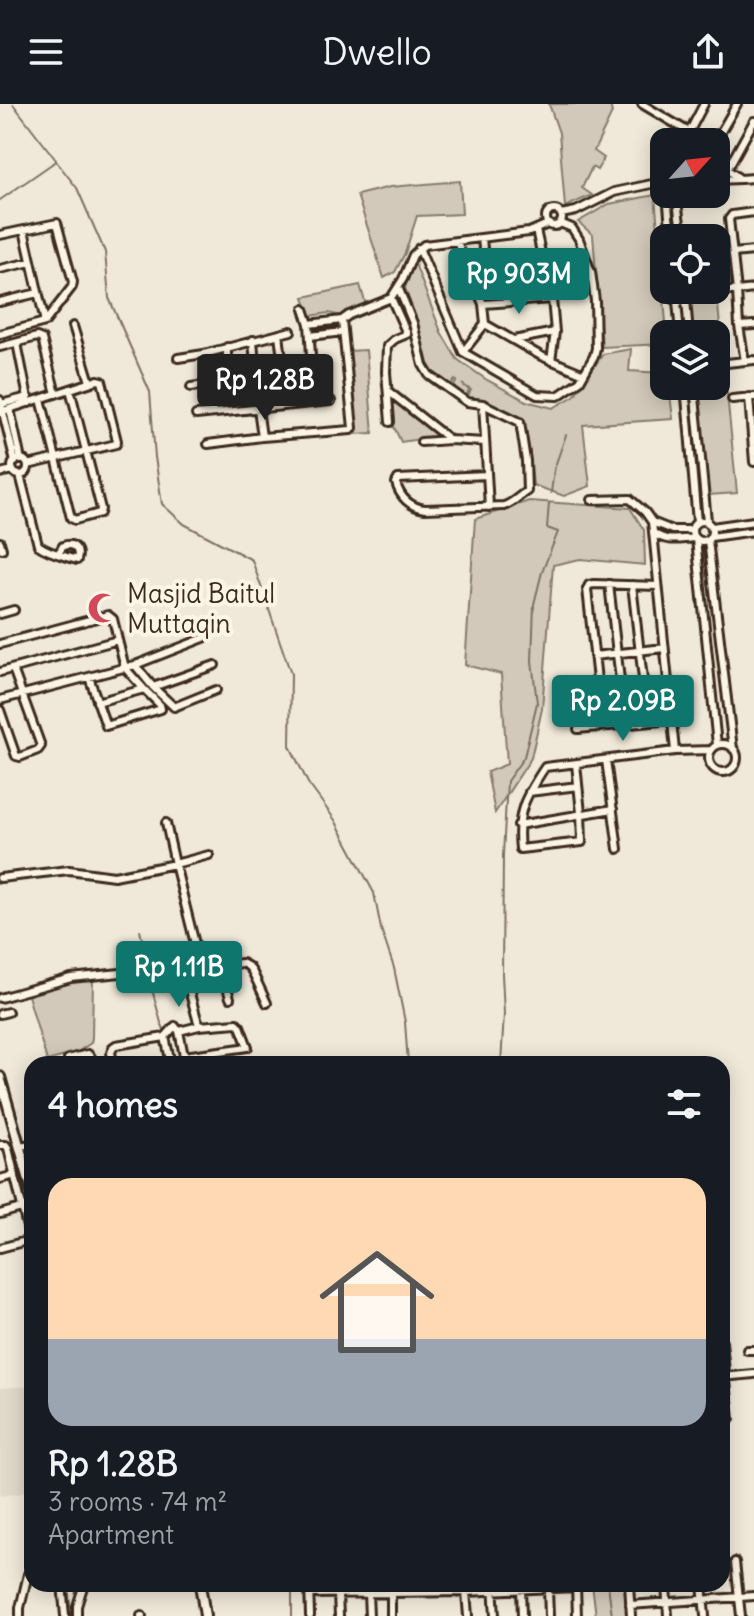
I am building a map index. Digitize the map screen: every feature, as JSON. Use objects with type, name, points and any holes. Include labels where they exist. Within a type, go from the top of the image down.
[{"type":"street","points":[[642,104],[683,128]]},
{"type":"street","points":[[660,114],[666,104]]},
{"type":"street","points":[[691,128],[704,104]]},
{"type":"street","points":[[723,128],[737,104]]},
{"type":"street","points":[[730,164],[754,121]]},
{"type":"street","points":[[730,170],[740,179]]},
{"type":"street","points":[[730,179],[752,178],[754,170]]},
{"type":"street","points":[[548,224],[548,212],[583,208],[614,192],[650,182]]},
{"type":"street","points":[[559,212],[560,223]]},
{"type":"street","points":[[745,361],[729,219],[732,215],[754,212]]},
{"type":"street","points":[[0,235],[57,223],[73,282],[45,322],[0,334]]},
{"type":"street","points":[[309,324],[342,320],[391,298],[413,255],[419,248],[424,245],[536,230],[560,223],[572,228],[579,239],[591,272],[595,301],[596,348],[580,381],[558,396],[537,395],[463,352],[419,248]]},
{"type":"street","points":[[24,230],[45,322]]},
{"type":"street","points":[[536,230],[551,288],[555,332],[551,361]]},
{"type":"street","points":[[482,238],[485,270]]},
{"type":"street","points":[[458,242],[483,304],[485,324],[463,352]]},
{"type":"street","points":[[733,253],[754,251]]},
{"type":"street","points":[[0,269],[31,262]]},
{"type":"street","points":[[471,276],[485,270],[544,262]]},
{"type":"street","points":[[398,287],[429,375],[467,402],[483,404],[520,422],[527,491],[514,502],[489,507],[420,509],[403,498],[396,483],[398,479],[487,475]]},
{"type":"street","points":[[730,291],[754,289]]},
{"type":"street","points":[[0,302],[38,293]]},
{"type":"street","points":[[391,298],[407,334]]},
{"type":"street","points":[[483,304],[552,299]]},
{"type":"street","points":[[304,309],[309,324],[314,403]]},
{"type":"street","points":[[208,444],[351,430],[342,320]]},
{"type":"street","points":[[485,324],[551,361],[584,374]]},
{"type":"street","points":[[739,326],[754,325]]},
{"type":"street","points":[[73,326],[90,382]]},
{"type":"street","points":[[178,358],[291,331]]},
{"type":"street","points":[[310,336],[343,332]]},
{"type":"street","points":[[514,340],[555,332]]},
{"type":"street","points":[[279,334],[284,376]]},
{"type":"street","points":[[390,422],[387,346],[407,334],[417,337]]},
{"type":"street","points":[[0,347],[37,337],[43,340],[56,394]]},
{"type":"street","points":[[253,340],[256,378]]},
{"type":"street","points":[[17,343],[28,400]]},
{"type":"street","points":[[227,347],[227,365]]},
{"type":"street","points":[[204,354],[212,413]]},
{"type":"street","points":[[730,363],[754,360]]},
{"type":"street","points":[[191,387],[312,374]]},
{"type":"street","points":[[0,473],[19,464],[115,445],[117,441],[102,381],[3,407],[19,464],[42,548],[58,554]]},
{"type":"street","points":[[41,399],[71,518],[75,520],[101,511],[70,389]]},
{"type":"street","points":[[388,391],[450,440]]},
{"type":"street","points":[[732,399],[751,397],[754,462]]},
{"type":"street","points":[[686,400],[697,522],[692,530]]},
{"type":"street","points":[[692,530],[714,748],[709,756],[711,765],[724,772],[735,764],[736,755],[696,400]]},
{"type":"street","points":[[196,415],[331,401]]},
{"type":"street","points":[[483,404],[489,507]]},
{"type":"street","points":[[258,408],[262,437]]},
{"type":"street","points":[[421,442],[485,442]]},
{"type":"street","points":[[19,464],[27,471],[22,475]]},
{"type":"street","points":[[592,500],[630,499],[655,523],[672,530],[692,530]]},
{"type":"street","points":[[697,522],[754,521]]},
{"type":"street","points":[[655,523],[653,546],[675,751]]},
{"type":"street","points":[[654,533],[667,540],[695,539],[702,542],[754,531]]},
{"type":"street","points":[[602,726],[587,589],[594,584],[658,586]]},
{"type":"street","points":[[609,584],[625,724]]},
{"type":"street","points":[[632,585],[648,722]]},
{"type":"street","points":[[0,614],[14,610]]},
{"type":"street","points":[[0,644],[108,615],[113,619],[125,668],[162,707],[105,725],[89,677]]},
{"type":"street","points":[[0,700],[135,665],[204,638]]},
{"type":"street","points":[[0,672],[118,640]]},
{"type":"street","points":[[594,656],[664,648]]},
{"type":"street","points":[[135,665],[174,707],[216,690]]},
{"type":"street","points":[[153,687],[215,665]]},
{"type":"street","points":[[0,710],[16,756],[38,750],[41,746],[13,669]]},
{"type":"street","points":[[97,702],[144,689]]},
{"type":"street","points":[[578,729],[672,720]]},
{"type":"street","points":[[576,764],[582,842],[520,849],[518,825],[529,792],[545,767],[726,745],[733,749]]},
{"type":"street","points":[[606,760],[618,849]]},
{"type":"street","points":[[529,792],[578,786]]},
{"type":"street","points":[[518,825],[613,809]]},
{"type":"street","points":[[166,823],[201,968]]},
{"type":"street","points":[[0,878],[69,870],[114,876],[209,855]]},
{"type":"street","points":[[0,998],[62,979],[149,972],[168,975],[242,963],[249,967],[267,1003]]},
{"type":"street","points":[[221,966],[230,998]]},
{"type":"street","points":[[187,983],[199,1026]]},
{"type":"street","points":[[179,1031],[237,1023],[248,1047],[193,1056]]},
{"type":"street","points":[[112,1056],[116,1045],[166,1035],[175,1026],[186,1056]]},
{"type":"street","points":[[166,1035],[169,1056]]},
{"type":"street","points":[[0,1080],[24,1158]]},
{"type":"street","points":[[0,1145],[8,1148],[24,1198]]},
{"type":"street","points":[[19,1146],[24,1146]]},
{"type":"street","points":[[0,1179],[15,1175]]},
{"type":"street","points":[[0,1214],[24,1207]]},
{"type":"street","points":[[0,1248],[24,1245]]},
{"type":"street","points":[[730,1376],[754,1374]]},
{"type":"street","points":[[735,1562],[741,1616]]},
{"type":"street","points":[[20,1616],[25,1592]]},
{"type":"street","points":[[63,1592],[65,1616]]},
{"type":"street","points":[[77,1616],[81,1592]]},
{"type":"street","points":[[201,1592],[205,1616]]},
{"type":"street","points":[[310,1616],[310,1594],[393,1592],[466,1592],[468,1616]]},
{"type":"street","points":[[391,1616],[393,1592]]},
{"type":"street","points":[[493,1592],[495,1616]]},
{"type":"street","points":[[521,1592],[522,1616]]},
{"type":"street","points":[[548,1592],[549,1616]]},
{"type":"street","points":[[576,1592],[577,1616]]},
{"type":"street","points":[[629,1592],[631,1616]]},
{"type":"street","points":[[666,1592],[668,1616]]},
{"type":"street","points":[[702,1592],[705,1616]]},
{"type":"street","points":[[368,1593],[369,1616]]},
{"type":"street","points":[[338,1594],[339,1616]]},
{"type":"street","points":[[630,1605],[754,1596]]},
{"type":"shaded area","points":[[549,104],[610,104],[612,113],[594,151],[604,158],[597,170],[592,167],[582,188],[592,195],[565,207],[559,133]]},
{"type":"shaded area","points":[[460,181],[462,214],[417,216],[395,272],[384,278],[357,195],[390,187]]},
{"type":"shaded area","points":[[650,196],[650,208],[656,208],[658,224],[650,224],[650,304],[664,304],[666,320],[650,320],[650,345],[602,347],[593,235],[578,222],[609,204]]},
{"type":"shaded area","points":[[414,261],[441,332],[457,359],[526,401],[553,408],[574,396],[603,354],[631,349],[629,371],[650,372],[650,400],[671,400],[673,419],[583,425],[590,486],[564,496],[533,485],[522,420],[485,400],[467,398],[471,390],[462,384],[469,390],[465,397],[452,388],[457,381],[450,386],[431,371],[405,288]]},
{"type":"shaded area","points":[[360,285],[366,305],[345,311],[341,316],[329,313],[310,316],[304,297]]},
{"type":"shaded area","points":[[690,304],[718,304],[719,320],[692,320]]},
{"type":"shaded area","points":[[366,350],[373,433],[354,434],[348,351]]},
{"type":"shaded area","points":[[392,398],[439,436],[401,442],[393,425]]},
{"type":"shaded area","points":[[699,400],[728,400],[737,493],[708,495]]},
{"type":"shaded area","points":[[529,501],[630,508],[644,530],[645,565],[580,559],[553,565],[542,709],[531,758],[495,813],[487,772],[507,764],[501,674],[465,665],[475,519]]},
{"type":"shaded area","points":[[93,978],[91,1043],[76,1053],[46,1056],[27,992],[61,981]]},
{"type":"shaded area","points":[[24,1386],[24,1493],[0,1496],[0,1388]]},
{"type":"shaded area","points":[[593,1592],[625,1592],[628,1616],[596,1616]]},
{"type":"waterway","points":[[13,104],[56,160]]},
{"type":"waterway","points":[[0,200],[56,161],[77,188],[105,252],[109,298],[150,392],[162,504],[184,524],[252,560],[291,674],[290,746],[308,783],[335,820],[374,893],[381,929],[394,968],[405,1022],[407,1056]]},
{"type":"waterway","points":[[551,493],[554,469],[566,435]]},
{"type":"waterway","points":[[501,1056],[503,855],[507,781],[524,757],[537,703],[532,661],[534,604],[542,572],[558,532],[547,528],[549,503]]},
{"type":"waterway","points":[[140,930],[148,968]]},
{"type":"waterway","points":[[148,974],[166,1033]]},
{"type":"waterway","points":[[169,1039],[174,1056]]},
{"type":"waterway","points":[[0,1092],[24,1190]]},
{"type":"waterway","points":[[69,1592],[71,1616]]},
{"type":"waterway","points":[[292,1592],[292,1616]]},
{"type":"waterway","points":[[609,1592],[612,1616]]},
{"type":"place","name":"Masjid Baitul Muttaqin","points":[[103,608]]}]
